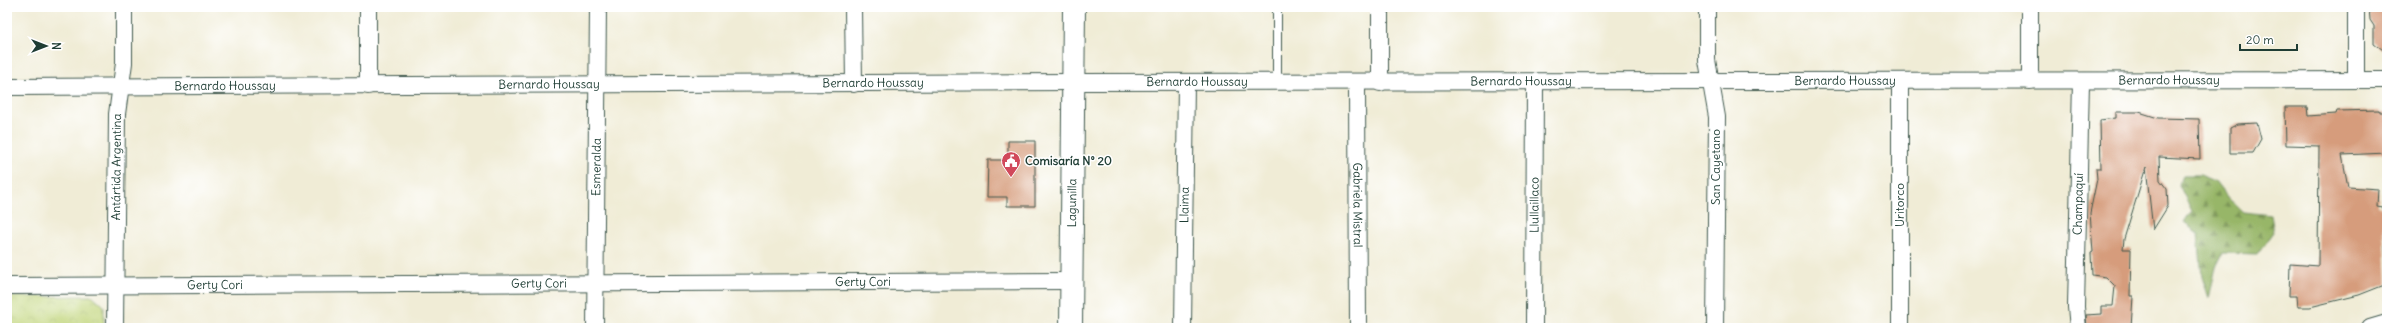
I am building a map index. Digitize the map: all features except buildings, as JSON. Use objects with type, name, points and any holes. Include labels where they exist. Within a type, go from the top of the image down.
[{"type":"main road","name":"Lagunilla","points":[[1071,328],[1074,7]]},
{"type":"street","name":"Antártida Argentina","points":[[115,328],[114,284],[117,114],[124,63],[124,7]]},
{"type":"street","points":[[368,7],[368,86]]},
{"type":"street","name":"Esmeralda","points":[[596,328],[598,7]]},
{"type":"street","points":[[853,7],[854,84]]},
{"type":"street","points":[[1380,7],[1380,83]]},
{"type":"street","name":"San Cayetano","points":[[1707,7],[1707,60],[1717,117],[1715,328]]},
{"type":"street","points":[[2030,7],[2030,81]]},
{"type":"street","points":[[2356,7],[2356,80]]},
{"type":"street","name":"Bernardo Houssay","points":[[7,87],[1074,82],[1380,83],[2387,80]]},
{"type":"street","name":"Uritorco","points":[[1900,81],[1900,328]]},
{"type":"street","name":"Champaquí","points":[[2078,328],[2081,81]]},
{"type":"street","name":"Llaima","points":[[1183,328],[1186,82]]},
{"type":"street","name":"Llullaillaco","points":[[1534,328],[1535,82]]},
{"type":"street","name":"Gabriela Mistral","points":[[1357,83],[1358,328]]},
{"type":"street","name":"Gerty Cori","points":[[7,286],[114,284],[596,284],[1071,281]]},
{"type":"street","points":[[2370,328],[2387,323]]},
{"type":"lane","points":[[1277,7],[1277,83]]},
{"type":"green space","points":[[2182,175],[2200,175],[2215,181],[2228,198],[2243,212],[2271,215],[2274,232],[2258,254],[2223,253],[2216,267],[2209,298],[2202,277],[2198,233],[2184,223],[2192,211],[2179,185]]},
{"type":"green space","points":[[93,296],[104,306],[104,328],[7,328],[7,297]]},
{"type":"place","name":"Comisaría N° 20","points":[[1011,178]]}]
